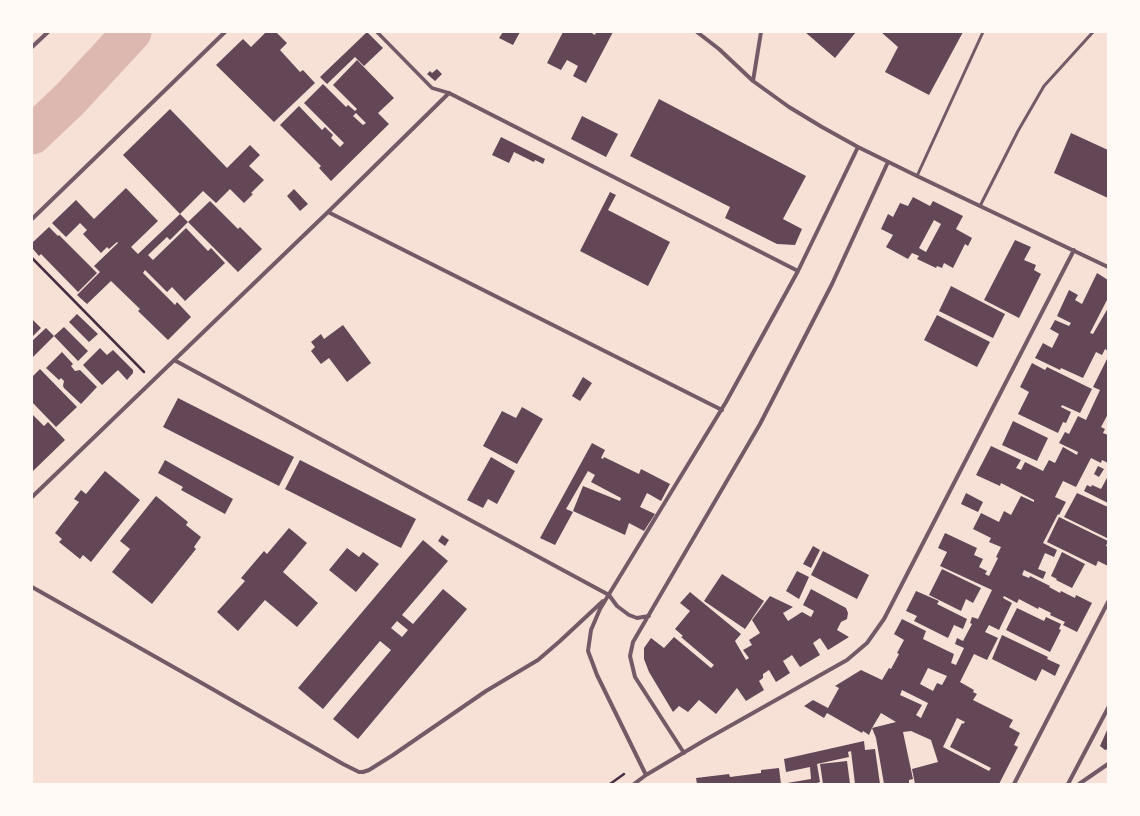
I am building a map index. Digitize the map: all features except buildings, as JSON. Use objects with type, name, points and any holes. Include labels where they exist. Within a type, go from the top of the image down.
[{"type":"street","points":[[32,47],[48,32]]},
{"type":"street","points":[[32,219],[225,32]]},
{"type":"street","points":[[377,32],[432,88],[449,93],[798,271]]},
{"type":"street","points":[[697,32],[719,49],[753,81],[789,106],[858,147],[1108,267]]},
{"type":"street","points":[[753,81],[761,32]]},
{"type":"street","points":[[32,497],[328,212],[449,93]]},
{"type":"street","points":[[646,775],[597,675],[588,651],[591,630],[600,609],[610,595],[722,410],[798,271],[858,147]]},
{"type":"street","points":[[684,753],[636,677],[630,656],[633,642],[760,424],[832,284],[888,162]]},
{"type":"street","points":[[328,212],[722,410]]},
{"type":"street","points":[[634,784],[646,775],[847,660],[867,643],[884,620],[1074,250]]},
{"type":"street","points":[[174,360],[610,595],[617,606],[629,615],[637,618],[649,616]]},
{"type":"street","points":[[32,587],[358,772],[369,770],[486,691],[538,660],[610,595]]},
{"type":"street","points":[[1014,784],[1108,602]]},
{"type":"street","points":[[1068,784],[1108,708]]},
{"type":"street","points":[[1079,784],[1108,764]]},
{"type":"lane","points":[[917,176],[983,32]]},
{"type":"lane","points":[[980,206],[1018,131],[1044,86],[1093,32]]},
{"type":"path","points":[[32,258],[153,381]]},
{"type":"waterway","points":[[32,135],[70,99],[132,32]]}]
